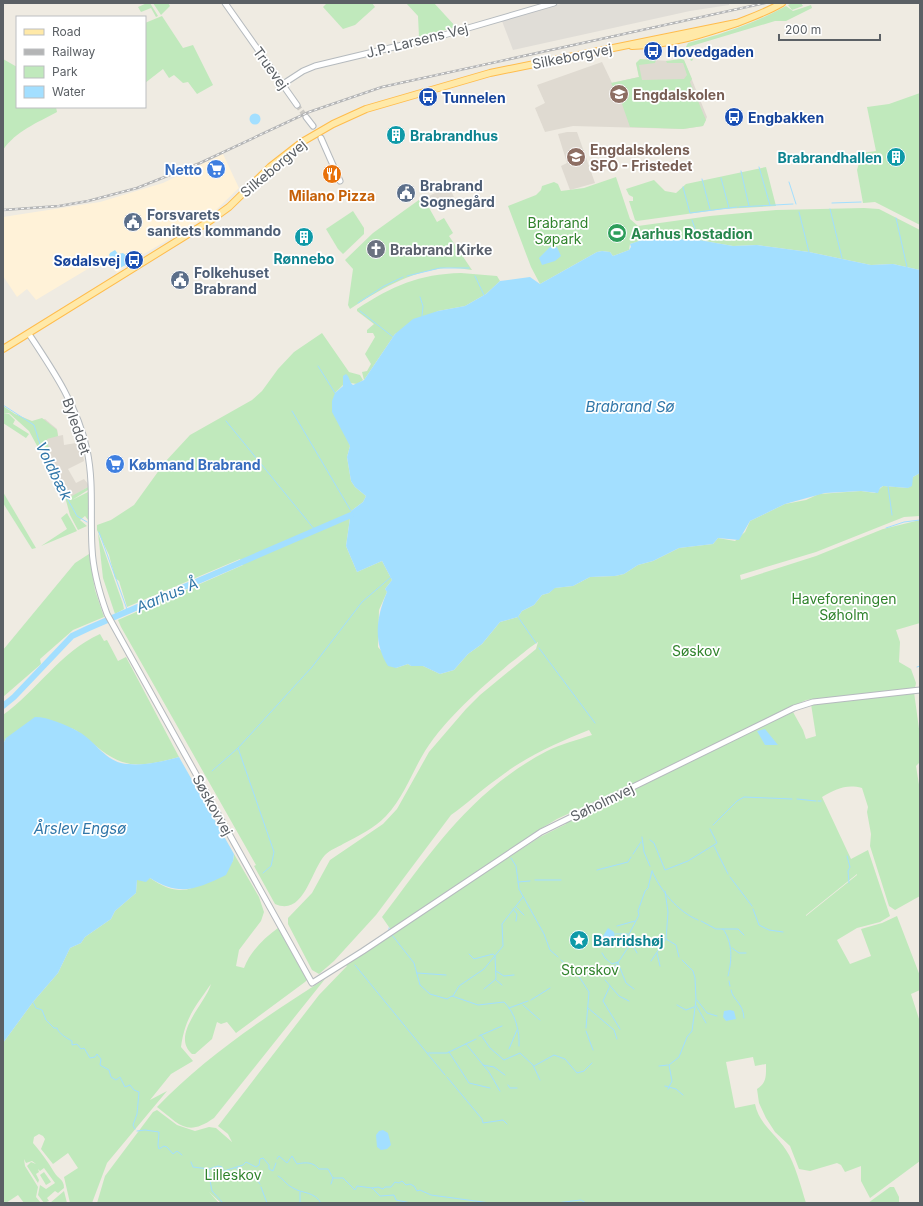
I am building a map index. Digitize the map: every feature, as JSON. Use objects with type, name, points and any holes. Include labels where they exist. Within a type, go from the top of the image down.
[{"type":"main road","name":"Silkeborgvej","points":[[3,349],[211,220],[229,207],[282,157],[309,137],[341,120],[381,104],[483,75],[622,46],[657,44],[716,31],[765,12],[782,3]]},
{"type":"street","name":"Truevej","points":[[225,3],[297,104]]},
{"type":"street","name":"J.P. Larsens Vej","points":[[283,84],[303,71],[315,66],[439,36],[554,3]]},
{"type":"street","points":[[306,117],[313,126]]},
{"type":"street","points":[[321,138],[340,181]]},
{"type":"street","name":"Byleddet","points":[[29,334],[64,390],[81,427],[90,471],[92,529]]},
{"type":"street","name":"Søskovvej","points":[[92,529],[94,569],[112,626],[312,982]]},
{"type":"street","name":"Søholmvej","points":[[312,982],[363,951],[541,832],[794,708],[813,702],[920,690]]},
{"type":"shaded area","points":[[564,3],[729,3],[729,5],[690,11],[513,50],[502,21]]},
{"type":"shaded area","name":"Engdalskolen","points":[[681,59],[684,60],[707,117],[703,126],[683,129],[573,126],[545,132],[535,108],[545,103],[537,85],[602,62],[612,83],[639,77],[636,63],[652,60],[671,61]]},
{"type":"shaded area","name":"Engdalskolens SFO - Fristedet","points":[[577,132],[595,183],[570,190],[561,166],[567,163],[558,134]]},
{"type":"shaded area","points":[[223,154],[239,188],[215,211],[127,264],[117,273],[106,258],[36,300],[27,289],[17,297],[3,276],[3,217],[100,202],[163,183]]},
{"type":"shaded area","points":[[443,189],[451,191],[454,197],[436,207],[427,197]]},
{"type":"shaded area","points":[[45,419],[57,429],[58,436],[63,435],[64,445],[76,443],[83,456],[84,461],[68,469],[76,483],[84,479],[88,484],[88,487],[71,497],[52,465],[52,459],[42,438],[37,422]]},
{"type":"green space","points":[[150,3],[158,16],[156,17],[151,8],[141,12],[138,7]]},
{"type":"green space","points":[[153,3],[168,3],[170,6],[161,15]]},
{"type":"green space","points":[[327,3],[372,3],[375,7],[355,25],[343,29],[323,7]]},
{"type":"green space","points":[[406,3],[434,3],[456,27],[419,37],[418,16]]},
{"type":"green space","points":[[792,3],[801,3],[803,6],[792,10],[788,5]]},
{"type":"green space","points":[[811,5],[812,8],[786,21],[775,21],[688,47],[693,60],[691,61],[686,47],[688,43],[738,28],[763,18],[786,6],[793,11]]},
{"type":"green space","points":[[162,16],[183,48],[193,45],[213,85],[197,94],[188,82],[183,83],[174,75],[169,78],[163,69],[146,82],[146,23]]},
{"type":"green space","points":[[3,59],[16,66],[16,108],[56,108],[57,112],[21,133],[8,143],[3,150]]},
{"type":"green space","points":[[640,59],[656,60],[655,63],[639,65],[642,80],[684,79],[687,75],[683,63],[667,63],[666,61],[684,60],[692,79],[690,82],[706,120],[703,126],[683,129],[630,127],[622,104],[611,83],[639,77],[636,63]]},
{"type":"green space","points":[[920,93],[920,225],[875,202],[863,203],[857,170],[862,153],[876,151],[867,107],[889,104]]},
{"type":"green space","points":[[766,167],[776,206],[723,209],[637,221],[635,220],[629,201],[633,201],[633,197],[629,195],[626,189],[654,180],[665,191],[676,193],[686,184]]},
{"type":"green space","name":"Brabrand Søpark","points":[[616,177],[630,219],[638,226],[710,216],[776,210],[879,209],[920,230],[920,270],[893,264],[871,265],[809,252],[757,245],[733,246],[699,240],[641,239],[640,241],[630,244],[629,250],[613,256],[610,252],[597,252],[540,284],[531,267],[508,206],[536,195],[541,190],[542,186],[554,182],[558,184],[561,191],[584,188]]},
{"type":"green space","points":[[423,197],[437,222],[444,218],[453,233],[449,236],[472,270],[447,268],[419,273],[383,289],[350,309],[348,305],[353,269],[345,260],[373,233]]},
{"type":"green space","points":[[353,211],[364,228],[364,234],[343,254],[338,249],[326,229]]},
{"type":"green space","points":[[461,273],[497,276],[500,281],[486,294],[465,306],[438,311],[395,334],[364,380],[362,372],[367,371],[371,364],[365,354],[375,337],[373,333],[367,333],[367,330],[374,324],[357,311],[357,309],[382,294],[406,283],[432,276]]},
{"type":"green space","points":[[322,333],[349,372],[360,375],[363,380],[357,384],[350,383],[343,385],[335,393],[350,446],[347,457],[351,481],[355,487],[366,496],[363,502],[351,511],[346,546],[357,572],[382,561],[392,580],[385,589],[387,592],[379,610],[378,647],[396,668],[408,664],[411,666],[423,666],[440,674],[454,670],[468,654],[482,644],[500,622],[518,617],[522,611],[534,605],[542,595],[549,593],[554,588],[573,586],[590,577],[615,576],[624,574],[638,565],[653,561],[679,548],[713,544],[718,538],[735,541],[745,532],[750,521],[785,504],[806,500],[819,494],[861,491],[875,493],[883,486],[908,488],[913,477],[920,473],[920,516],[904,517],[816,552],[740,575],[741,580],[816,556],[883,529],[920,520],[920,623],[896,630],[900,642],[899,662],[911,669],[916,683],[915,688],[806,700],[703,751],[557,819],[391,930],[382,917],[436,846],[475,804],[496,785],[520,767],[547,751],[563,744],[592,735],[589,730],[553,745],[508,771],[451,815],[376,915],[334,961],[319,974],[312,970],[288,924],[288,918],[312,893],[330,860],[383,824],[397,809],[429,752],[466,709],[480,695],[536,649],[538,642],[509,664],[453,715],[425,751],[403,793],[382,820],[372,828],[325,855],[306,890],[293,904],[285,906],[275,904],[254,866],[256,865],[118,620],[243,565],[240,559],[127,607],[119,581],[115,578],[109,555],[97,530],[97,525],[111,520],[134,505],[165,462],[190,435],[252,400],[262,391],[278,369],[294,352]]},
{"type":"green space","points":[[3,406],[15,414],[32,421],[42,418],[57,430],[58,436],[47,439],[52,465],[70,497],[88,487],[88,490],[72,500],[88,492],[89,521],[85,516],[80,520],[87,526],[78,530],[70,515],[65,497],[29,431],[9,413],[4,413],[9,414],[15,420],[13,424],[29,434],[26,438],[3,423]]},
{"type":"green space","points":[[3,492],[36,548],[32,549],[3,503]]},
{"type":"green space","points":[[67,513],[77,531],[41,546],[67,529],[61,518]]},
{"type":"green space","points":[[98,533],[123,604],[124,609],[115,614],[103,578]]},
{"type":"green space","points":[[89,554],[95,590],[104,617],[73,630],[40,659],[41,664],[3,697],[3,650],[75,563]]},
{"type":"green space","points":[[100,634],[104,641],[107,640],[118,661],[126,657],[179,757],[164,761],[141,764],[122,762],[112,757],[79,732],[66,727],[6,738],[3,744],[3,715],[27,695],[73,650]]},
{"type":"green space","points":[[914,692],[920,736],[920,762],[916,766],[920,791],[920,896],[895,910],[889,906],[870,846],[871,834],[867,812],[868,807],[862,788],[841,788],[822,797],[851,859],[868,850],[890,916],[880,922],[857,928],[837,940],[850,964],[871,956],[861,929],[882,923],[897,916],[920,976],[920,990],[911,994],[920,1022],[920,1161],[870,1198],[861,1181],[861,1166],[845,1172],[841,1165],[837,1163],[810,1171],[799,1169],[790,1146],[775,1132],[759,1103],[757,1089],[763,1084],[766,1075],[766,1064],[755,1066],[753,1057],[726,1062],[735,1108],[755,1104],[764,1123],[782,1144],[789,1155],[798,1175],[806,1203],[221,1203],[209,1192],[219,1203],[97,1203],[105,1176],[153,1112],[157,1110],[177,1125],[195,1131],[209,1127],[216,1128],[232,1142],[228,1134],[218,1126],[319,995],[347,966],[345,964],[540,837],[566,824],[565,821],[793,712],[803,730],[806,739],[816,736],[811,704]],"holes":[[[857,874],[857,875],[806,916]]]},
{"type":"green space","points":[[234,854],[259,897],[264,912],[261,921],[239,950],[236,966],[244,968],[250,956],[258,946],[278,928],[307,980],[236,1033],[227,1022],[221,1024],[217,1022],[212,1039],[195,1054],[192,1054],[186,1046],[185,1038],[187,1029],[211,984],[200,999],[185,1028],[181,1047],[193,1061],[171,1074],[150,1100],[167,1091],[107,1163],[92,1203],[70,1203],[64,1177],[78,1168],[68,1153],[53,1164],[41,1149],[45,1139],[39,1134],[34,1137],[33,1143],[62,1181],[64,1188],[58,1193],[55,1191],[47,1198],[49,1201],[44,1203],[38,1195],[40,1185],[46,1189],[55,1183],[44,1168],[40,1171],[38,1169],[39,1172],[36,1174],[39,1180],[38,1183],[27,1166],[31,1162],[36,1164],[32,1161],[26,1163],[24,1159],[25,1166],[38,1187],[36,1197],[41,1203],[24,1203],[18,1195],[6,1203],[3,1203],[3,1043],[33,1002],[58,973],[70,948],[81,943],[85,937],[111,919],[115,911],[136,893],[137,879],[150,878],[163,886],[174,889],[184,890],[193,888],[233,861]]},
{"type":"green space","points":[[325,979],[214,1118],[205,1124],[190,1128],[178,1123],[157,1107],[195,1071],[237,1038]]},
{"type":"green space","points":[[44,1172],[51,1182],[46,1185],[40,1175]]},
{"type":"green space","points":[[890,1187],[894,1187],[899,1197],[899,1203],[868,1203]]},
{"type":"green space","points":[[64,1191],[67,1203],[50,1203]]},
{"type":"water","points":[[253,114],[257,114],[259,115],[259,123],[253,124],[250,121],[250,117]]},
{"type":"water","name":"Brabrand Sø","points":[[642,235],[645,239],[699,240],[733,246],[757,245],[809,252],[871,265],[893,264],[920,270],[920,473],[913,477],[912,486],[908,488],[883,486],[880,488],[878,493],[861,491],[825,493],[785,504],[750,521],[739,540],[718,538],[713,544],[679,548],[653,561],[638,565],[624,574],[615,576],[590,577],[573,586],[555,588],[549,593],[542,595],[534,605],[522,611],[518,617],[500,622],[482,644],[468,654],[454,670],[440,674],[423,666],[411,666],[408,664],[396,668],[388,666],[380,648],[378,630],[380,611],[387,592],[385,589],[392,580],[382,561],[357,572],[346,546],[351,511],[363,502],[366,496],[355,487],[351,481],[347,457],[350,446],[332,412],[332,401],[335,393],[343,386],[343,376],[346,374],[353,385],[364,380],[395,334],[413,319],[438,311],[465,306],[486,294],[500,281],[530,277],[540,284],[597,252],[610,252],[613,256],[629,250],[631,247],[630,244],[639,241]]},
{"type":"water","points":[[550,247],[557,247],[561,256],[555,261],[542,265],[539,258]]},
{"type":"water","points":[[115,250],[118,254],[123,253],[127,256],[128,261],[126,265],[118,269],[109,255]]},
{"type":"water","name":"Årslev Engsø","points":[[35,717],[51,720],[74,729],[84,735],[109,757],[121,763],[143,764],[179,757],[234,854],[233,861],[226,875],[197,887],[188,889],[170,888],[150,878],[146,882],[137,880],[136,893],[115,911],[111,919],[85,937],[81,943],[70,948],[58,973],[33,1002],[3,1043],[3,744],[6,738]]},
{"type":"water","points":[[765,729],[778,745],[765,745],[757,731]]},
{"type":"water","points":[[608,928],[614,932],[615,937],[603,947],[604,944],[601,939]]},
{"type":"water","points":[[724,1011],[734,1011],[736,1019],[726,1021],[723,1017]]},
{"type":"water","points":[[383,1130],[388,1133],[391,1145],[387,1149],[381,1150],[377,1147],[376,1135],[379,1131]]},
{"type":"waterway","points":[[759,167],[770,205]]},
{"type":"waterway","points":[[741,171],[749,206]]},
{"type":"waterway","points":[[721,178],[729,208]]},
{"type":"waterway","points":[[702,179],[710,209]]},
{"type":"waterway","points":[[789,182],[796,204]]},
{"type":"waterway","points":[[683,187],[690,213],[737,207]]},
{"type":"waterway","points":[[832,203],[861,202]]},
{"type":"waterway","points":[[739,207],[793,204]]},
{"type":"waterway","points":[[830,209],[842,258]]},
{"type":"waterway","points":[[799,212],[809,252]]},
{"type":"waterway","points":[[896,218],[907,267]]},
{"type":"waterway","points":[[692,220],[699,240]]},
{"type":"waterway","points":[[407,276],[440,268],[469,268]]},
{"type":"waterway","points":[[475,276],[484,295]]},
{"type":"waterway","points":[[358,303],[384,286],[403,277]]},
{"type":"waterway","points":[[420,297],[423,306],[422,316]]},
{"type":"waterway","points":[[360,311],[393,337]]},
{"type":"waterway","points":[[318,366],[335,393]]},
{"type":"waterway","name":"Voldbæk","points":[[3,405],[34,425],[44,457],[77,516],[87,522]]},
{"type":"waterway","points":[[292,411],[351,511]]},
{"type":"waterway","points":[[226,421],[315,530]]},
{"type":"waterway","points":[[888,486],[892,515]]},
{"type":"waterway","name":"Aarhus Å","points":[[3,706],[14,697],[72,636],[351,515]]},
{"type":"waterway","points":[[886,528],[904,522],[920,520]]},
{"type":"waterway","name":"Voldbæk","points":[[99,532],[128,612]]},
{"type":"waterway","points":[[263,873],[271,866],[274,852],[238,748],[312,667],[362,602],[391,577]]},
{"type":"waterway","points":[[518,617],[536,643]]},
{"type":"waterway","points":[[539,648],[595,723]]},
{"type":"waterway","points":[[212,771],[238,748]]},
{"type":"waterway","points":[[713,825],[737,801],[744,797],[792,799]]},
{"type":"waterway","points":[[797,799],[816,801]]},
{"type":"waterway","points":[[650,840],[654,843],[665,870],[688,861],[717,843],[710,829]]},
{"type":"waterway","points":[[642,837],[644,852],[650,866]]},
{"type":"waterway","points":[[633,854],[641,842]]},
{"type":"waterway","points":[[714,846],[728,874]]},
{"type":"waterway","points":[[847,856],[850,867],[848,871],[849,883]]},
{"type":"waterway","points":[[597,870],[628,862],[631,857]]},
{"type":"waterway","points":[[511,858],[516,866],[519,889],[544,934],[550,950],[558,957]]},
{"type":"waterway","points":[[652,871],[670,900],[684,912],[698,920]]},
{"type":"waterway","points":[[637,953],[628,936],[639,915],[638,911],[645,891],[648,888],[652,871]]},
{"type":"waterway","points":[[730,877],[752,906]]},
{"type":"waterway","points":[[535,880],[561,880]]},
{"type":"waterway","points":[[518,882],[530,881]]},
{"type":"waterway","points":[[665,891],[668,912],[666,939],[676,945],[679,957]]},
{"type":"waterway","points":[[453,996],[459,986],[484,969],[503,946],[502,924],[523,897]]},
{"type":"waterway","points":[[516,907],[524,915]]},
{"type":"waterway","points":[[513,909],[517,914],[516,921]]},
{"type":"waterway","points":[[753,909],[759,925],[769,930],[783,932]]},
{"type":"waterway","points":[[617,926],[635,921]]},
{"type":"waterway","points":[[701,921],[716,929],[723,929],[729,940],[731,952],[728,976]]},
{"type":"waterway","points":[[723,929],[738,929],[744,935]]},
{"type":"waterway","points":[[615,934],[628,934]]},
{"type":"waterway","points":[[392,935],[414,963],[420,985],[430,994],[447,999],[452,996],[478,1005],[504,1002],[508,1006],[516,1022],[519,1035],[519,1046]]},
{"type":"waterway","points":[[651,961],[666,939]]},
{"type":"waterway","points":[[607,976],[631,943]]},
{"type":"waterway","points":[[732,948],[739,953],[746,953]]},
{"type":"waterway","points":[[602,953],[612,964],[618,962]]},
{"type":"waterway","points":[[657,953],[660,966]]},
{"type":"waterway","points":[[469,954],[474,959],[493,954],[495,956],[496,979],[484,989]]},
{"type":"waterway","points":[[561,960],[580,978],[589,992],[586,1028]]},
{"type":"waterway","points":[[668,1089],[672,1081],[669,1065],[679,1057],[687,1037],[692,1031],[696,1000],[695,978],[693,971],[682,960]]},
{"type":"waterway","points":[[618,963],[626,983],[634,989]]},
{"type":"waterway","points":[[355,965],[445,1075]]},
{"type":"waterway","points":[[496,971],[504,976],[514,975]]},
{"type":"waterway","points":[[417,973],[446,975]]},
{"type":"waterway","points":[[496,980],[502,985]]},
{"type":"waterway","points":[[605,980],[619,996],[629,1001]]},
{"type":"waterway","points":[[729,981],[730,986]]},
{"type":"waterway","points":[[610,986],[603,1001],[620,1029]]},
{"type":"waterway","points":[[531,1000],[550,988]]},
{"type":"waterway","points":[[731,990],[732,994],[742,1008],[744,1018]]},
{"type":"waterway","points":[[697,1000],[707,1013],[717,1016]]},
{"type":"waterway","points":[[509,1008],[528,1001]]},
{"type":"waterway","points":[[33,1002],[36,1008],[42,1010],[46,1020],[54,1028],[57,1028],[63,1036],[72,1041],[72,1045],[77,1044],[81,1049],[84,1048],[90,1058],[95,1057],[97,1054],[101,1059],[100,1065],[109,1070],[111,1077],[116,1080],[120,1077],[125,1087],[130,1085],[134,1090],[139,1092],[137,1114],[133,1125],[135,1129]]},
{"type":"waterway","points":[[523,1005],[540,1020]]},
{"type":"waterway","points":[[677,1005],[686,1010],[694,1007]]},
{"type":"waterway","points":[[696,1005],[706,1023]]},
{"type":"waterway","points":[[588,1008],[614,1030],[617,1039]]},
{"type":"waterway","points":[[479,1036],[502,1026]]},
{"type":"waterway","points":[[509,1049],[517,1030]]},
{"type":"waterway","points":[[586,1031],[593,1050]]},
{"type":"waterway","points":[[481,1035],[490,1048],[504,1060],[520,1053],[533,1065],[540,1080]]},
{"type":"waterway","points":[[428,1053],[447,1053],[476,1039]]},
{"type":"waterway","points":[[466,1044],[489,1072],[500,1091]]},
{"type":"waterway","points":[[449,1052],[469,1083],[490,1088]]},
{"type":"waterway","points":[[534,1066],[554,1055],[565,1059],[577,1073],[584,1071],[592,1063]]},
{"type":"waterway","points":[[483,1065],[494,1067],[505,1075]]},
{"type":"waterway","points":[[659,1066],[668,1065]]},
{"type":"waterway","points":[[447,1077],[482,1119],[483,1123],[503,1120],[507,1124]]},
{"type":"waterway","points":[[508,1085],[510,1088],[517,1088]]},
{"type":"waterway","points":[[665,1086],[676,1089],[683,1095]]},
{"type":"waterway","points":[[137,1131],[145,1130],[159,1132],[159,1149],[164,1146],[167,1147],[173,1154],[177,1151],[182,1155]]},
{"type":"waterway","points":[[277,1159],[279,1156],[287,1163],[292,1156],[297,1164],[309,1163],[319,1169],[328,1169],[333,1178],[343,1178],[355,1190],[357,1186],[372,1188],[380,1196],[394,1195],[396,1200],[411,1203]]},
{"type":"waterway","points":[[191,1162],[193,1167],[209,1169],[218,1166],[222,1167],[224,1171],[243,1165],[246,1162],[256,1167],[259,1165],[260,1159],[263,1158],[269,1165],[269,1169],[273,1171],[276,1163]]},
{"type":"waterway","points":[[236,1168],[257,1180],[260,1184]]},
{"type":"waterway","points":[[208,1169],[212,1191],[223,1203]]},
{"type":"waterway","points":[[278,1176],[291,1187],[315,1196],[321,1203]]},
{"type":"waterway","points":[[331,1184],[333,1178]]},
{"type":"waterway","points":[[372,1188],[378,1187],[383,1189],[385,1187],[391,1187],[395,1182],[399,1183],[402,1181],[406,1185],[410,1184],[414,1186],[417,1191],[420,1190],[431,1195],[490,1203]]},
{"type":"waterway","points":[[261,1187],[267,1203]]},
{"type":"waterway","points":[[300,1192],[300,1203]]},
{"type":"waterway","points":[[556,1203],[581,1200],[586,1203]]},
{"type":"tunnel","points":[[297,105],[306,117]]},
{"type":"railway","points":[[3,210],[59,206],[88,201],[137,188],[200,163],[309,112],[382,87],[765,3]]},
{"type":"place","name":"Hovedgaden","points":[[653,51]]},
{"type":"place","name":"Engdalskolen","points":[[619,94]]},
{"type":"place","name":"Tunnelen","points":[[428,97]]},
{"type":"place","name":"Engbakken","points":[[734,117]]},
{"type":"place","name":"Brabrandhus","points":[[396,135]]},
{"type":"place","name":"Engdalskolens SFO - Fristedet","points":[[576,157]]},
{"type":"place","name":"Brabrandhallen","points":[[896,157]]},
{"type":"place","name":"Netto","points":[[216,169]]},
{"type":"place","name":"Milano Pizza","points":[[332,174]]},
{"type":"place","name":"Brabrand Sognegård","points":[[406,193]]},
{"type":"place","name":"Forsvarets sanitets kommando","points":[[133,222]]},
{"type":"place","name":"Aarhus Rostadion","points":[[617,233]]},
{"type":"place","name":"Rønnebo","points":[[304,237]]},
{"type":"place","name":"Brabrand Kirke","points":[[376,249]]},
{"type":"place","name":"Sødalsvej","points":[[134,260]]},
{"type":"place","name":"Folkehuset Brabrand","points":[[180,280]]},
{"type":"place","name":"Købmand Brabrand","points":[[115,464]]},
{"type":"place","name":"Barridshøj","points":[[579,940]]},
{"type":"park label","name":"Haveforeningen Søholm","points":[[844,606]]},
{"type":"park label","name":"Søskov","points":[[696,650]]},
{"type":"park label","name":"Storskov","points":[[590,969]]},
{"type":"park label","name":"Lilleskov","points":[[233,1174]]}]
